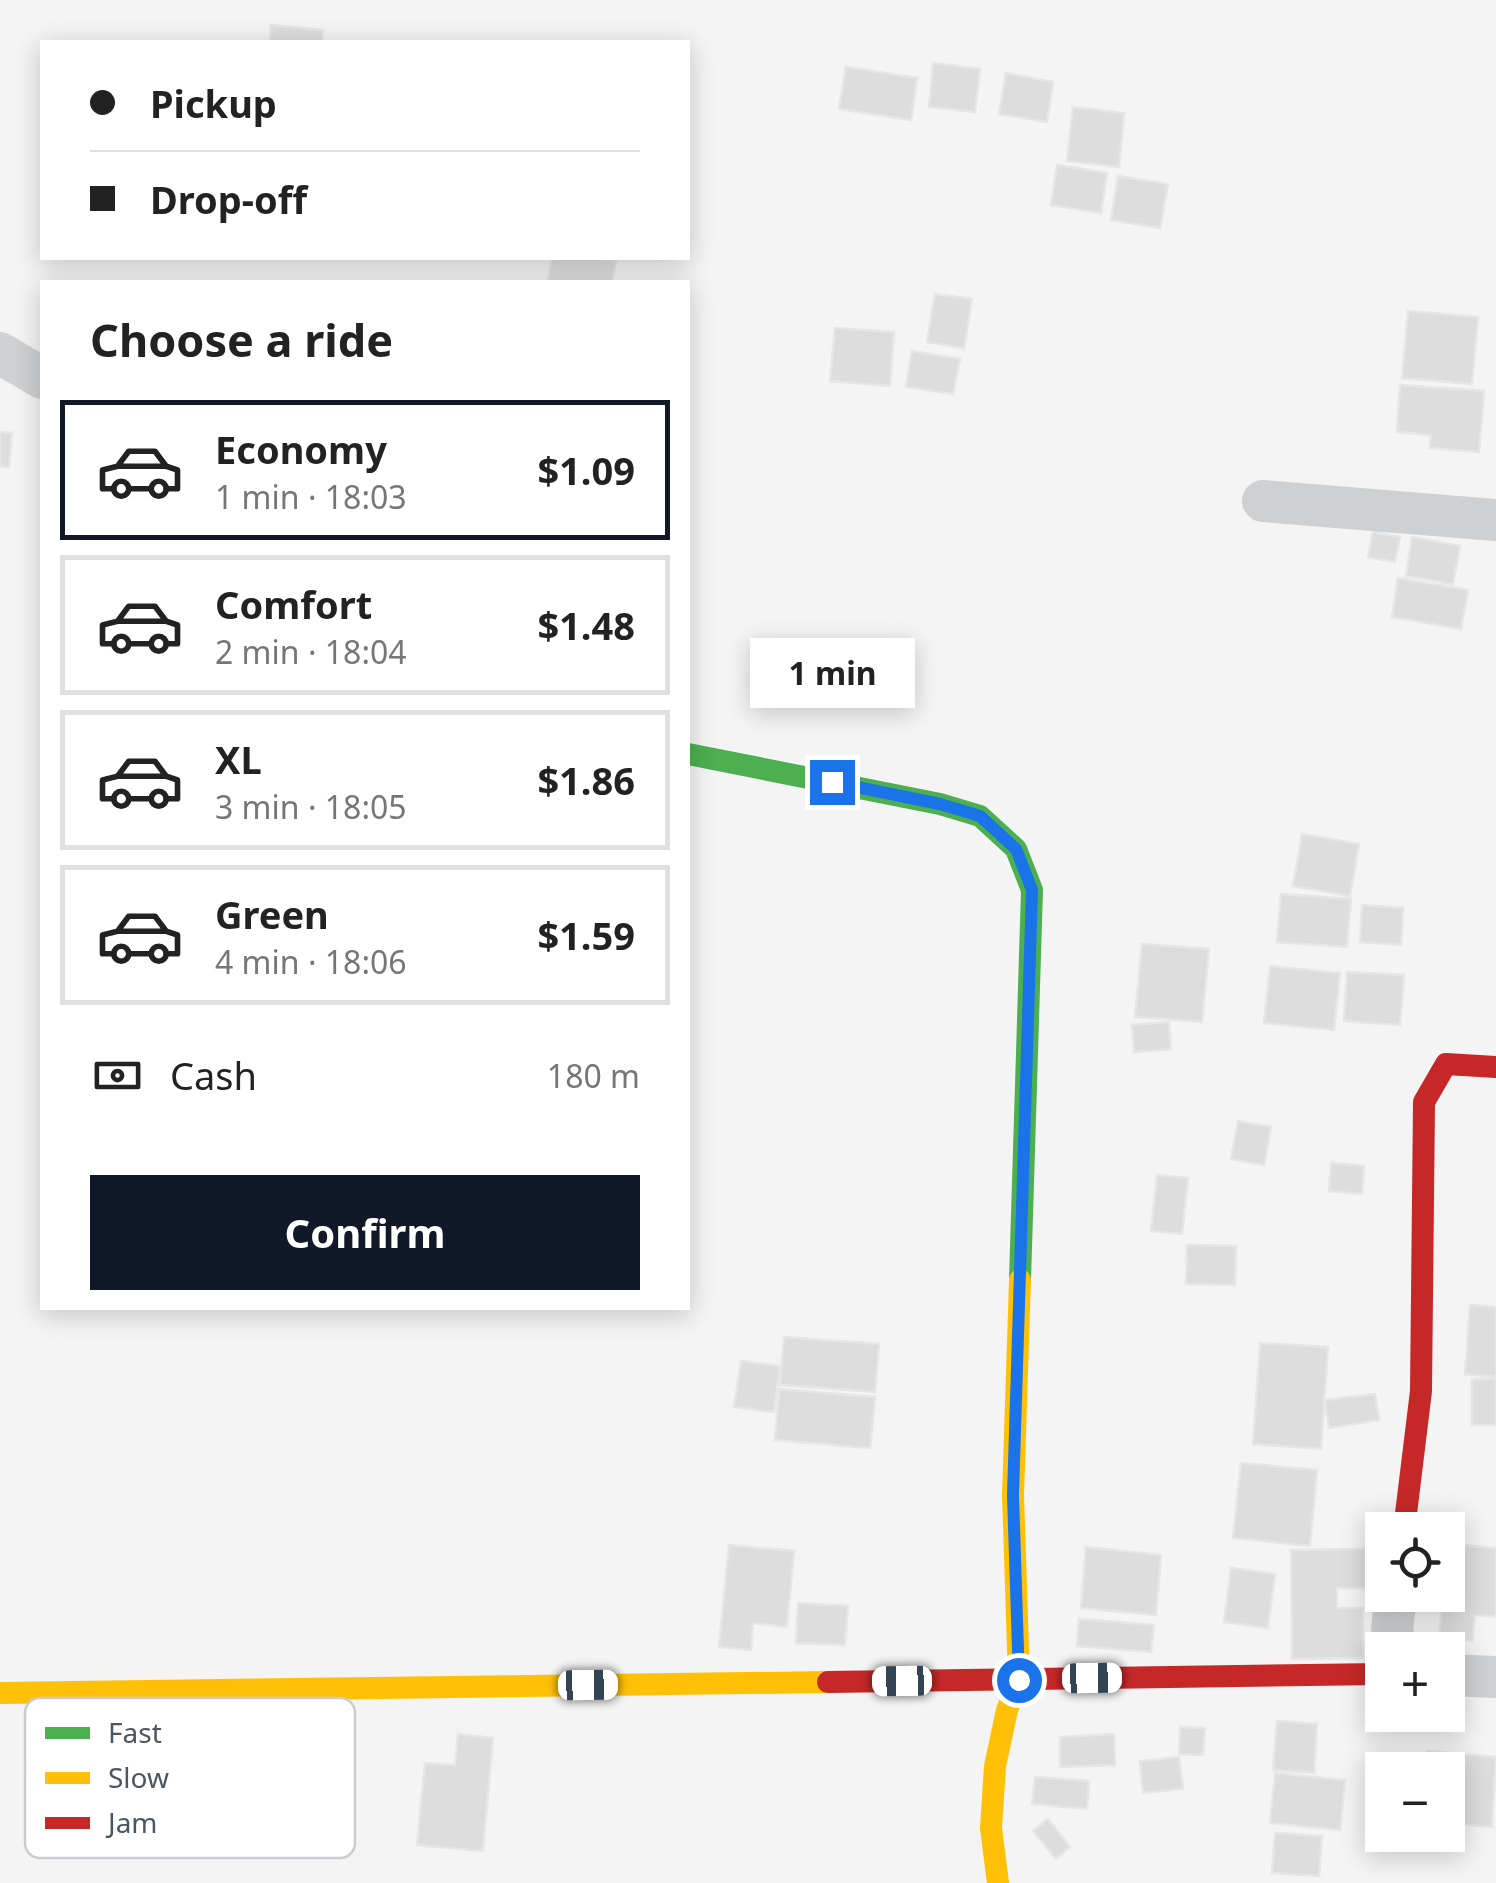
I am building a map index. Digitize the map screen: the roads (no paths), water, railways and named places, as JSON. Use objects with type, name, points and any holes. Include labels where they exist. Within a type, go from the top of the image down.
[{"type":"street","points":[[0,353],[40,377]]},
{"type":"street","points":[[1262,501],[1496,520]]},
{"type":"street","points":[[690,754],[940,804],[980,816],[1016,849],[1032,890],[1013,1495],[1019,1680],[1007,1710],[995,1766],[991,1828],[998,1883]]},
{"type":"street","points":[[1406,1512],[1421,1391],[1424,1102],[1446,1064],[1496,1066]]},
{"type":"street","points":[[0,1692],[1365,1674]]},
{"type":"street","points":[[1465,1676],[1496,1677]]}]
